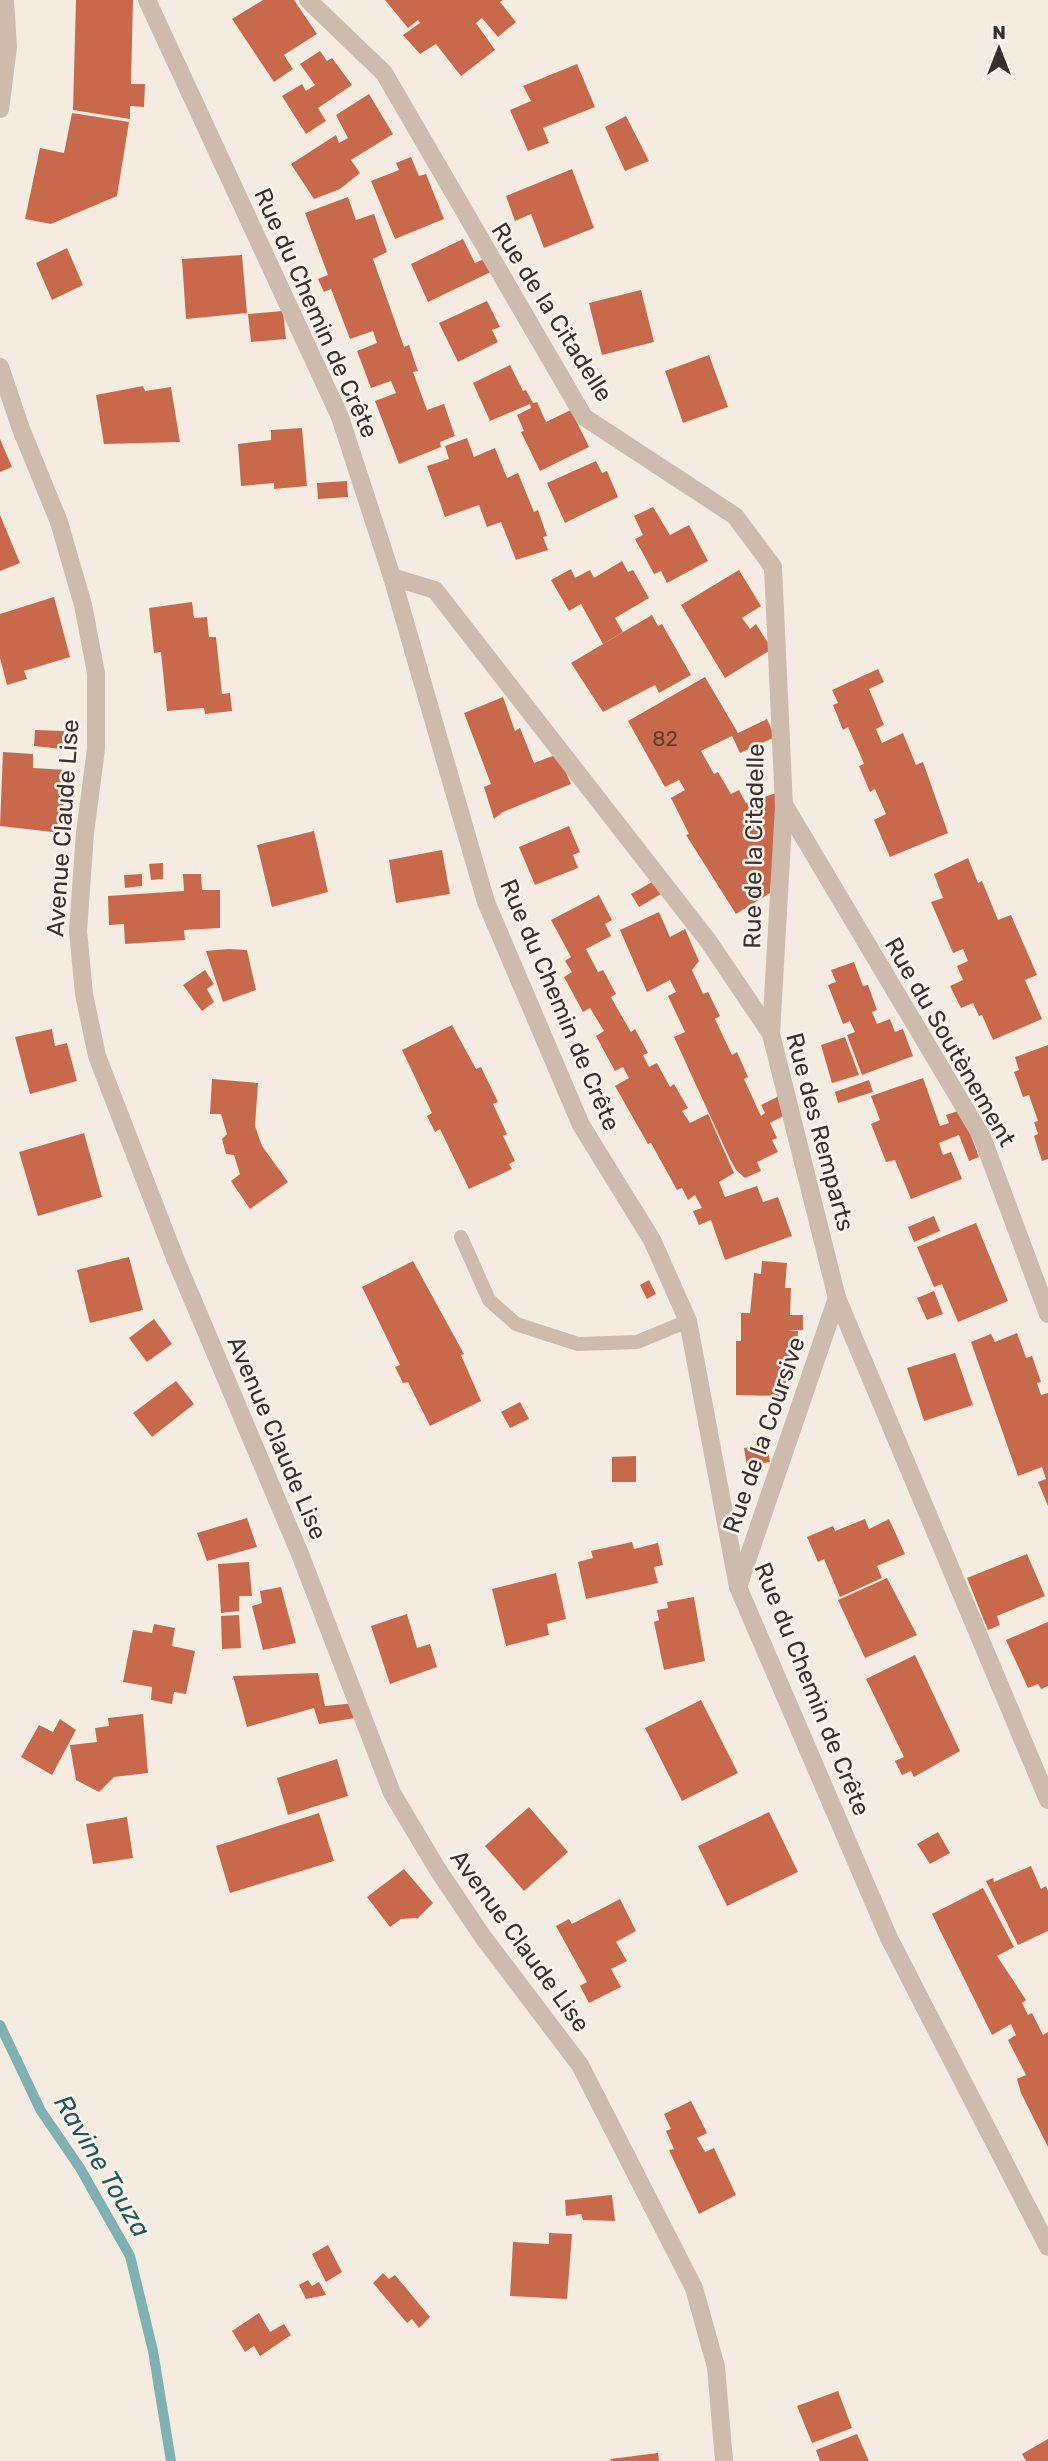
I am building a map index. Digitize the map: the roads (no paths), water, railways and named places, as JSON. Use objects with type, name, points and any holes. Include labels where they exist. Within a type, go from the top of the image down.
[{"type":"street","points":[[0,109],[8,47],[5,0]]},
{"type":"street","name":"Rue du Chemin de Crête","points":[[146,0],[340,417],[392,577],[486,902],[581,1125],[652,1240],[688,1321],[738,1587],[889,1938],[1048,2247]]},
{"type":"street","name":"Rue de la Citadelle","points":[[308,0],[384,74],[584,417],[735,516],[774,567],[784,806],[771,1034]]},
{"type":"street","name":"Avenue Claude Lise","points":[[0,367],[21,429],[59,522],[83,605],[96,673],[96,749],[85,833],[78,931],[84,994],[97,1056],[175,1258],[300,1554],[392,1793],[475,1926],[580,2065],[694,2288],[716,2367],[724,2461]]},
{"type":"street","name":"Rue des Remparts","points":[[392,577],[435,590],[709,942],[771,1034],[837,1298],[1048,1800]]},
{"type":"street","name":"Rue du Soutènement","points":[[784,806],[982,1137],[1048,1314]]},
{"type":"street","name":"Rue de la Coursive","points":[[738,1587],[837,1298]]},
{"type":"lane","points":[[461,1237],[489,1300],[516,1324],[578,1343],[637,1342],[688,1321]]},
{"type":"waterway","name":"Ravine Touza","points":[[0,2025],[41,2111],[80,2168],[130,2256],[153,2351],[171,2461]]}]
